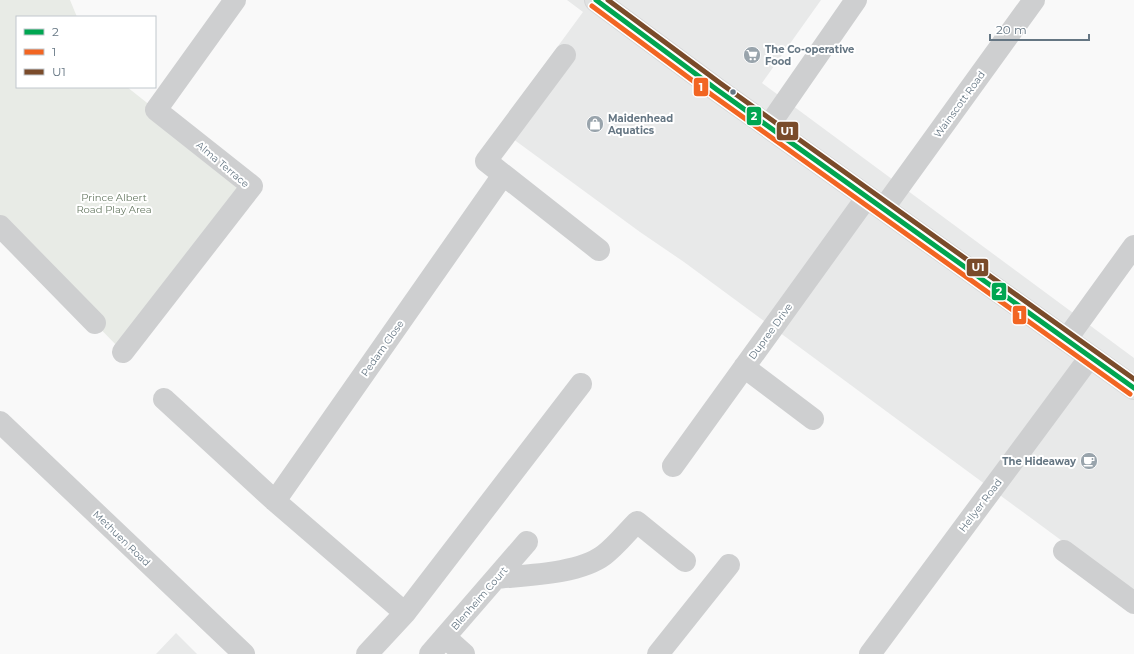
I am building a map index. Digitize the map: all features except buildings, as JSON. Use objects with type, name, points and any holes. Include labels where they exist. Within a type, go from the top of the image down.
[{"type":"main road","points":[[596,0],[768,127],[1134,388]]},
{"type":"street","name":"Alma Terrace","points":[[123,352],[252,186],[156,110],[235,0]]},
{"type":"street","points":[[768,127],[856,0]]},
{"type":"street","name":"Wainscott Road","points":[[875,203],[1034,0]]},
{"type":"street","points":[[565,55],[486,161],[599,250]]},
{"type":"street","name":"Pedam Close","points":[[275,501],[503,175]]},
{"type":"street","name":"Dupree Drive","points":[[673,466],[744,367],[875,203]]},
{"type":"street","points":[[0,226],[95,323]]},
{"type":"street","points":[[1066,340],[1134,246]]},
{"type":"street","name":"Hellyer Road","points":[[870,654],[1090,357]]},
{"type":"street","points":[[744,367],[813,419]]},
{"type":"street","points":[[367,654],[405,613],[581,384]]},
{"type":"street","points":[[164,399],[275,501],[405,613]]},
{"type":"street","name":"Methuen Road","points":[[0,422],[244,654]]},
{"type":"street","points":[[496,578],[550,573],[582,566],[603,555],[637,522],[685,561]]},
{"type":"street","name":"Blenheim Court","points":[[430,654],[527,542]]},
{"type":"street","points":[[1064,551],[1134,603]]},
{"type":"street","points":[[658,654],[729,565]]},
{"type":"street","points":[[445,637],[464,654]]},
{"type":"shaded area","points":[[567,0],[821,0],[762,83],[1134,358],[1134,594],[684,262],[640,232],[498,128],[583,12]]},
{"type":"shaded area","points":[[176,633],[197,654],[156,654]]},
{"type":"green space","name":"Prince Albert Road Play Area","points":[[0,0],[70,0],[77,16],[16,16],[16,88],[128,88],[252,186],[123,352],[0,226]]},
{"type":"transit line","name":"2","points":[[596,0],[716,89],[1134,388]]},
{"type":"transit line","name":"U1","points":[[608,0],[720,83],[1134,379]]},
{"type":"transit line","name":"1","points":[[592,6],[712,95],[1130,394]]},
{"type":"place","name":"The Co-operative Food","points":[[752,55]]},
{"type":"place","name":"Maidenhead Aquatics","points":[[595,124]]},
{"type":"place","name":"The Hideaway","points":[[1089,461]]}]
